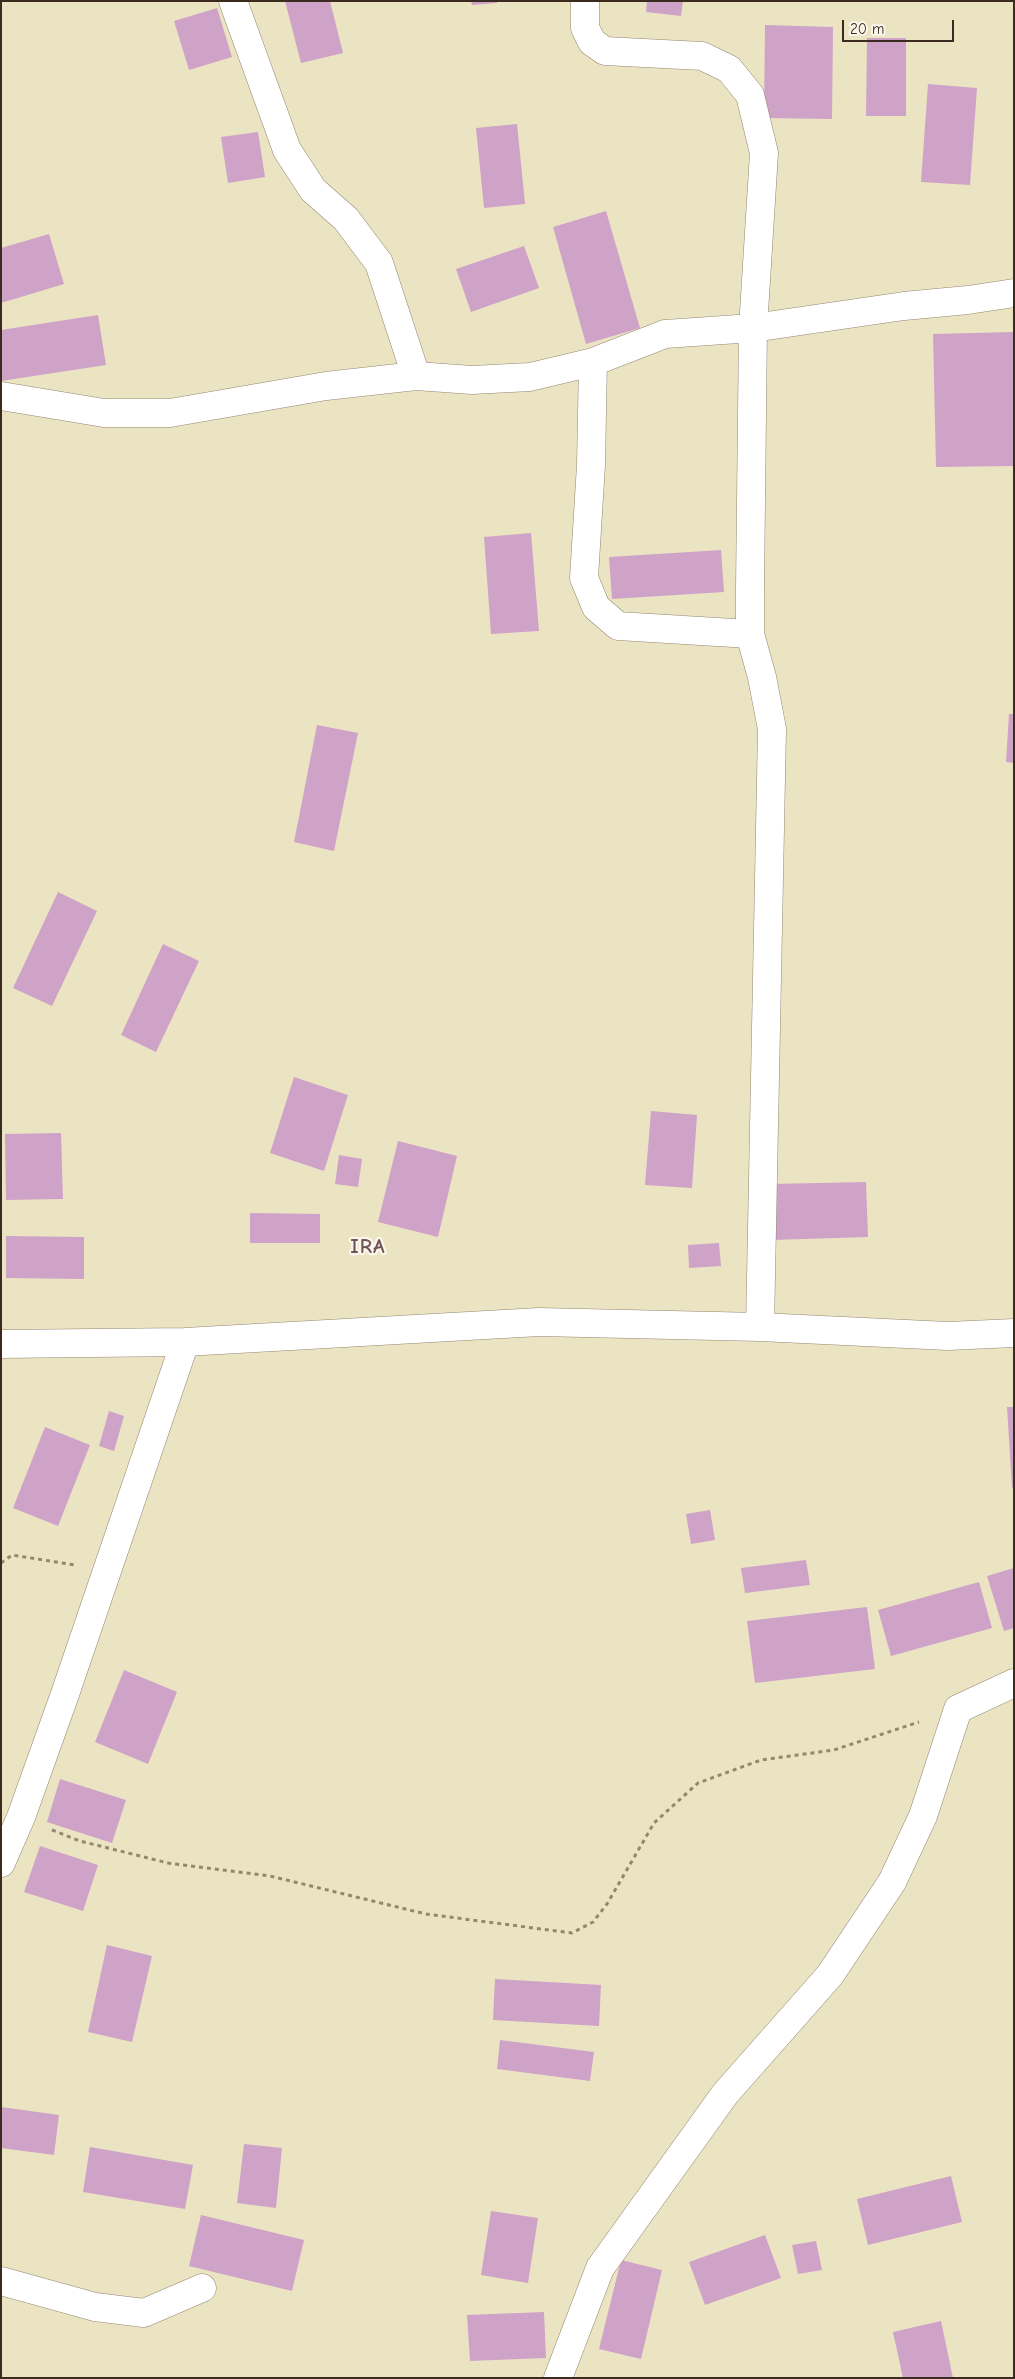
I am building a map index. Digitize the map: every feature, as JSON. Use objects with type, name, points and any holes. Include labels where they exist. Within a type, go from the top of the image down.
[{"type":"street","points":[[233,1],[287,150],[313,190],[346,219],[379,263],[416,376]]},
{"type":"street","points":[[585,1],[586,28],[592,42],[605,51],[702,56],[728,69],[750,95],[764,153],[753,328],[750,634],[762,677],[772,729],[760,1326]]},
{"type":"street","points":[[1,396],[104,413],[170,413],[326,386],[416,376],[472,380],[530,377],[593,362],[666,334],[753,328],[904,306],[968,300],[1014,293]]},
{"type":"street","points":[[593,362],[591,465],[584,578],[596,607],[618,626],[750,634]]},
{"type":"street","points":[[1,1344],[185,1342],[540,1322],[760,1326],[948,1336],[1014,1333]]},
{"type":"street","points":[[1,1863],[21,1817],[185,1342]]},
{"type":"street","points":[[558,2378],[600,2268],[725,2094],[830,1975],[892,1882],[923,1816],[958,1709],[1014,1683]]},
{"type":"street","points":[[1,2281],[95,2307],[144,2313],[202,2288]]},
{"type":"path","points":[[1,1563],[12,1554],[107,1572]]},
{"type":"path","points":[[21,1817],[80,1842],[168,1863],[270,1876],[426,1914],[572,1933],[593,1922],[607,1904],[654,1823],[698,1783],[762,1760],[834,1750],[958,1709]]},
{"type":"building","points":[[285,1],[330,1],[343,53],[301,63]]},
{"type":"building","points":[[471,1],[497,1],[497,3],[472,5]]},
{"type":"building","points":[[647,1],[683,1],[681,16],[646,12]]},
{"type":"building","points":[[217,8],[232,57],[189,70],[174,21]]},
{"type":"building","points":[[765,25],[833,27],[832,119],[764,118]]},
{"type":"building","points":[[867,38],[906,38],[906,116],[866,116]]},
{"type":"building","points":[[928,84],[977,88],[970,185],[921,182]]},
{"type":"building","points":[[517,124],[525,204],[484,208],[476,128]]},
{"type":"building","points":[[258,132],[265,177],[228,183],[221,137]]},
{"type":"building","points":[[606,211],[640,328],[586,344],[553,227]]},
{"type":"building","points":[[49,234],[64,284],[1,303],[1,248]]},
{"type":"building","points":[[524,246],[539,288],[471,312],[456,269]]},
{"type":"building","points":[[98,315],[106,365],[1,381],[1,330]]},
{"type":"building","points":[[1014,332],[1014,466],[936,467],[933,334]]},
{"type":"building","points":[[531,533],[539,631],[491,634],[484,537]]},
{"type":"building","points":[[721,550],[724,592],[612,599],[609,557]]},
{"type":"building","points":[[1009,714],[1014,714],[1014,763],[1006,762]]},
{"type":"building","points":[[317,725],[358,733],[334,851],[294,842]]},
{"type":"building","points":[[58,892],[97,911],[52,1006],[13,988]]},
{"type":"building","points":[[163,944],[199,961],[156,1052],[121,1035]]},
{"type":"building","points":[[294,1077],[348,1095],[324,1171],[270,1153]]},
{"type":"building","points":[[651,1111],[697,1115],[692,1188],[645,1185]]},
{"type":"building","points":[[61,1133],[63,1199],[6,1200],[5,1134]]},
{"type":"building","points":[[398,1141],[457,1156],[438,1237],[378,1222]]},
{"type":"building","points":[[339,1155],[362,1159],[358,1187],[335,1184]]},
{"type":"building","points":[[866,1182],[868,1237],[772,1240],[770,1184]]},
{"type":"building","points":[[250,1213],[320,1214],[320,1243],[250,1243]]},
{"type":"building","points":[[6,1236],[84,1237],[84,1279],[6,1278]]},
{"type":"building","points":[[719,1243],[721,1266],[689,1268],[688,1245]]},
{"type":"building","points":[[1007,1407],[1014,1407],[1014,1488],[1012,1488]]},
{"type":"building","points":[[109,1411],[124,1416],[114,1451],[99,1446]]},
{"type":"building","points":[[45,1427],[90,1445],[58,1526],[13,1508]]},
{"type":"building","points":[[710,1510],[715,1540],[691,1544],[686,1514]]},
{"type":"building","points":[[806,1560],[810,1585],[745,1593],[741,1568]]},
{"type":"building","points":[[1014,1568],[1014,1628],[1004,1631],[987,1576]]},
{"type":"building","points":[[979,1582],[992,1628],[891,1656],[878,1610]]},
{"type":"building","points":[[867,1607],[875,1669],[755,1683],[747,1621]]},
{"type":"building","points":[[124,1670],[177,1692],[148,1764],[95,1742]]},
{"type":"building","points":[[60,1779],[126,1800],[112,1843],[47,1822]]},
{"type":"building","points":[[40,1846],[98,1865],[83,1911],[24,1892]]},
{"type":"building","points":[[107,1945],[152,1956],[132,2042],[88,2032]]},
{"type":"building","points":[[495,1979],[601,1985],[599,2026],[493,2020]]},
{"type":"building","points":[[500,2040],[594,2052],[590,2081],[497,2069]]},
{"type":"building","points":[[1,2107],[59,2115],[54,2155],[1,2148]]},
{"type":"building","points":[[244,2144],[282,2148],[276,2208],[237,2203]]},
{"type":"building","points":[[90,2147],[193,2165],[185,2209],[83,2192]]},
{"type":"building","points":[[951,2176],[962,2222],[868,2245],[857,2199]]},
{"type":"building","points":[[491,2211],[538,2218],[528,2283],[481,2275]]},
{"type":"building","points":[[201,2215],[304,2240],[292,2291],[189,2266]]},
{"type":"building","points":[[765,2235],[781,2278],[705,2305],[689,2262]]},
{"type":"building","points":[[816,2241],[822,2270],[798,2274],[792,2245]]},
{"type":"building","points":[[621,2260],[662,2270],[641,2359],[599,2349]]},
{"type":"building","points":[[544,2312],[546,2358],[470,2361],[467,2315]]},
{"type":"building","points":[[941,2321],[953,2378],[903,2378],[893,2332]]},
{"type":"district","name":"IRA","points":[[368,1247]]}]
